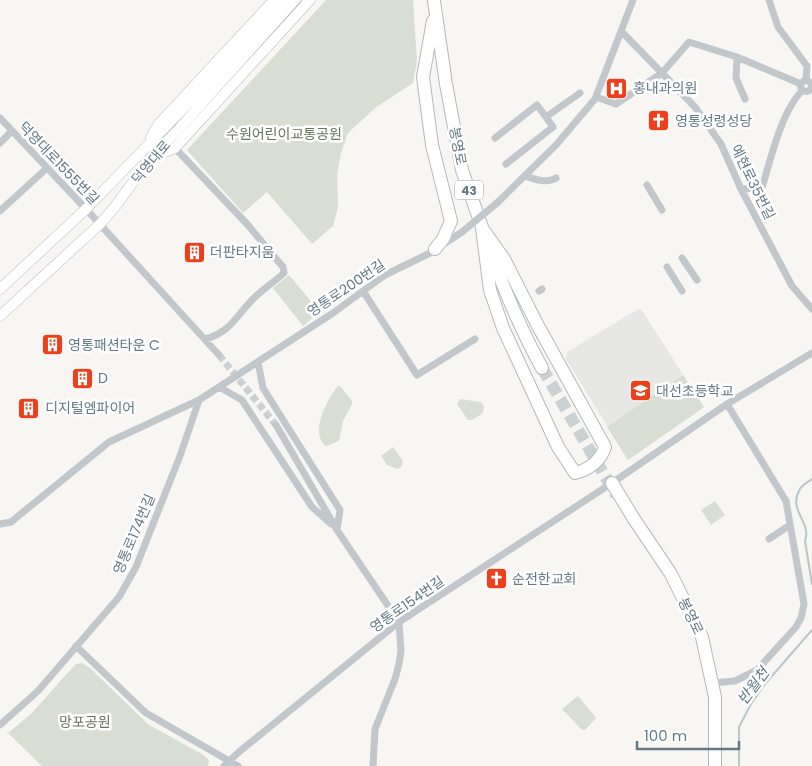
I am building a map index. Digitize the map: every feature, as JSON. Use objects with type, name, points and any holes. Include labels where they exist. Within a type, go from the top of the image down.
[{"type":"highway","name":"봉영로","points":[[436,3],[446,84],[462,170],[506,295],[525,337],[542,368]]},
{"type":"highway","points":[[435,249],[443,239],[451,221],[432,145],[423,77],[436,3]]},
{"type":"highway","points":[[482,228],[504,259],[537,324],[605,447],[602,456],[583,471],[576,473],[558,447],[503,328],[490,290],[482,228]]},
{"type":"highway","name":"봉영로","points":[[612,483],[676,583],[702,637],[715,697],[715,766]]},
{"type":"main road","points":[[147,154],[158,125],[274,0]]},
{"type":"main road","name":"덕영대로","points":[[213,84],[285,0]]},
{"type":"main road","name":"덕영대로","points":[[0,289],[147,154],[294,0]]},
{"type":"main road","points":[[147,154],[175,148],[310,0]]},
{"type":"main road","name":"덕영대로","points":[[0,316],[100,224],[114,208],[147,154]]},
{"type":"street","name":"영통로200번길","points":[[0,524],[11,522],[110,442],[199,400],[333,313],[385,275],[435,249],[462,232],[498,203],[556,145],[596,97],[633,0]]},
{"type":"street","points":[[741,189],[762,188],[771,156],[790,104],[807,85],[808,66],[778,27],[769,0]]},
{"type":"street","name":"예현로35번길","points":[[621,31],[695,107],[721,144],[741,189],[792,286],[812,309]]},
{"type":"street","points":[[596,97],[616,104],[662,72],[688,42],[737,57],[807,85]]},
{"type":"street","points":[[737,57],[736,78],[745,99]]},
{"type":"street","points":[[546,117],[580,93]]},
{"type":"street","points":[[495,138],[537,106],[553,127],[506,164]]},
{"type":"street","name":"덕영대로1555번길","points":[[0,118],[219,354]]},
{"type":"street","points":[[0,143],[12,132]]},
{"type":"street","points":[[175,148],[248,224],[283,267],[284,272],[254,298],[227,328],[217,336],[205,339]]},
{"type":"street","points":[[0,211],[47,168]]},
{"type":"street","points":[[525,176],[542,181],[556,178]]},
{"type":"street","points":[[647,185],[662,210]]},
{"type":"street","points":[[682,258],[697,280]]},
{"type":"street","points":[[667,268],[682,291]]},
{"type":"street","points":[[363,291],[417,375],[475,339]]},
{"type":"street","points":[[712,683],[735,681],[757,670],[796,627],[801,618],[804,604],[786,500],[727,404],[812,353]]},
{"type":"street","points":[[258,362],[263,388],[340,510],[337,530]]},
{"type":"street","points":[[219,387],[242,400],[312,507],[337,530]]},
{"type":"street","name":"영통로174번길","points":[[0,725],[38,691],[119,596],[136,567],[180,456],[199,400]]},
{"type":"street","name":"영통로154번길","points":[[226,764],[399,622],[612,483],[727,404]]},
{"type":"street","points":[[276,425],[337,530],[399,622],[401,651],[399,664],[375,729],[373,766]]},
{"type":"street","points":[[769,539],[790,525]]},
{"type":"street","points":[[76,646],[146,713],[226,764],[238,766]]},
{"type":"shaded area","name":"대선초등학교","points":[[638,309],[641,309],[704,407],[628,460],[566,359],[567,352]]},
{"type":"green space","name":"수원어린이교통공원","points":[[326,0],[413,0],[417,61],[413,83],[375,108],[348,133],[341,153],[337,175],[338,207],[333,226],[312,244],[267,192],[243,213],[187,150]]},
{"type":"green space","points":[[289,275],[320,312],[303,326],[273,288]]},
{"type":"green space","points":[[683,375],[704,407],[628,460],[607,427]]},
{"type":"green space","points":[[340,386],[352,401],[352,404],[343,421],[339,441],[326,446],[321,440],[319,433],[321,416],[337,387]]},
{"type":"green space","points":[[460,399],[481,402],[484,406],[483,413],[472,420],[468,420],[457,404]]},
{"type":"green space","points":[[393,447],[403,461],[402,466],[398,469],[387,465],[381,456]]},
{"type":"green space","points":[[715,501],[725,515],[711,525],[701,510]]},
{"type":"green space","name":"망포공원","points":[[82,663],[90,668],[149,725],[202,754],[209,760],[208,766],[42,766],[8,733],[31,714],[76,664]]},
{"type":"green space","points":[[578,696],[596,718],[585,730],[582,730],[562,709]]},
{"type":"waterway","name":"반월천","points":[[812,479],[801,488],[796,503],[805,528],[805,541],[812,584]]},
{"type":"waterway","name":"반월천","points":[[739,766],[739,727],[751,704],[765,684],[812,630]]},
{"type":"tunnel","points":[[219,355],[276,425]]},
{"type":"tunnel","points":[[542,368],[616,495]]},
{"type":"place","name":"홍내과의원","points":[[617,88]]},
{"type":"place","name":"영통성령성당","points":[[659,121]]},
{"type":"place","name":"더판타지움","points":[[194,252]]},
{"type":"place","name":"영통패션타운 C","points":[[52,345]]},
{"type":"place","name":"D","points":[[82,378]]},
{"type":"place","name":"대선초등학교","points":[[640,391]]},
{"type":"place","name":"디지털엠파이어","points":[[29,408]]},
{"type":"place","name":"순전한교회","points":[[496,579]]}]
